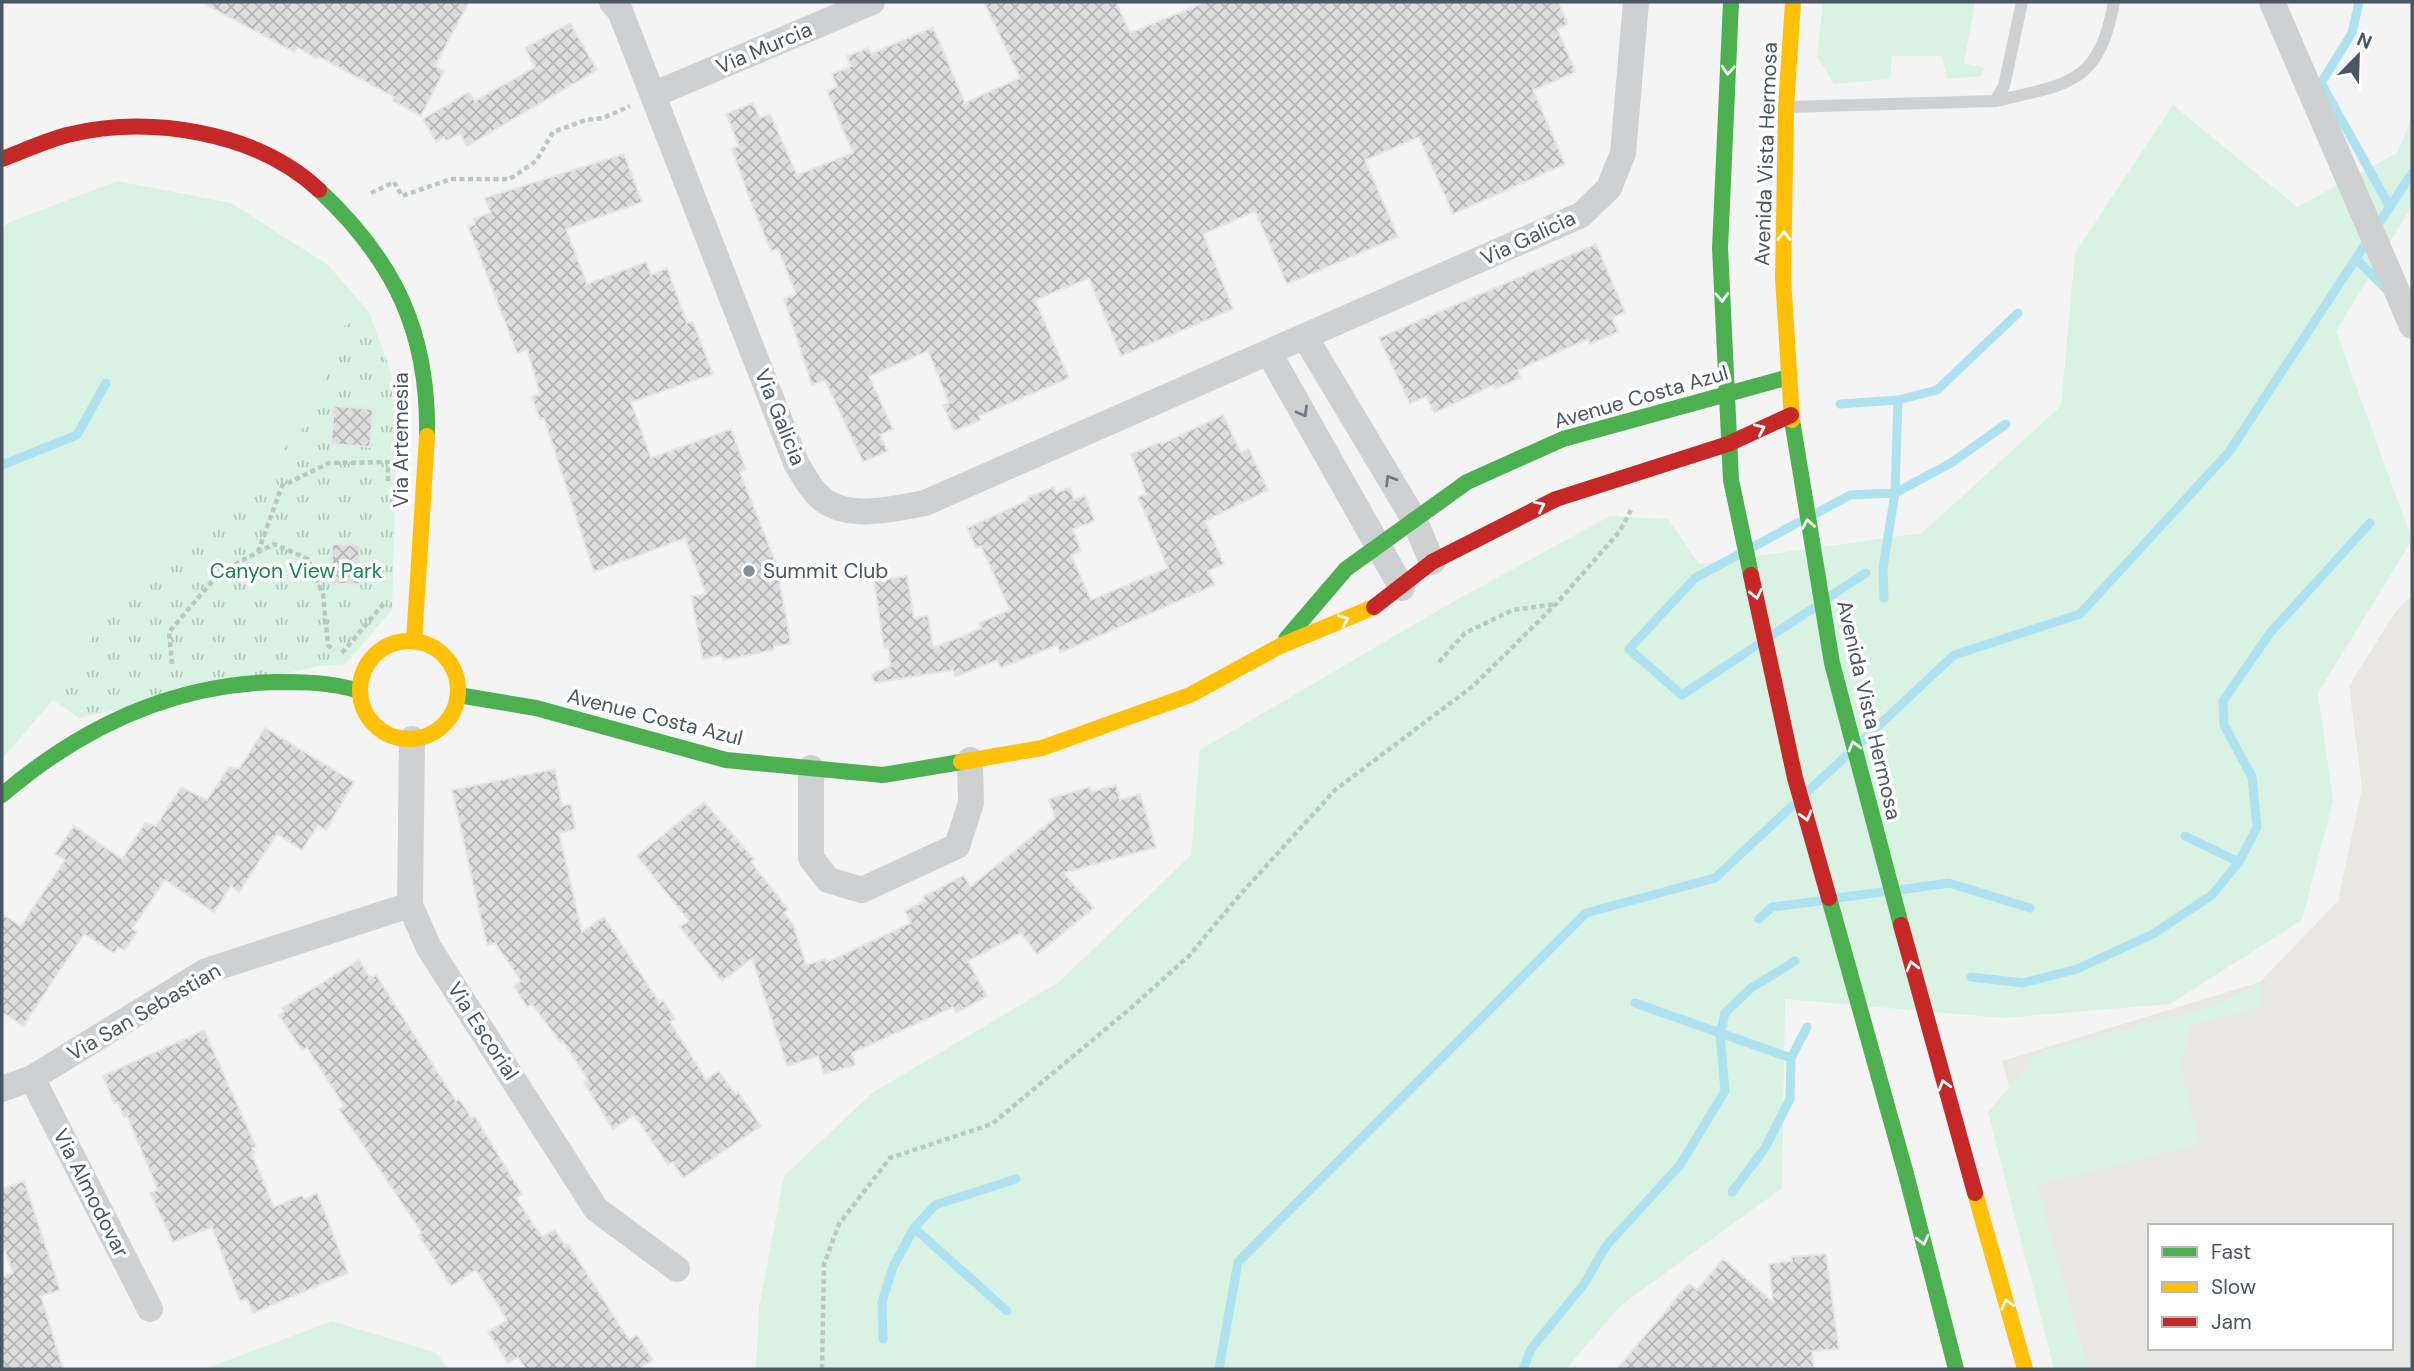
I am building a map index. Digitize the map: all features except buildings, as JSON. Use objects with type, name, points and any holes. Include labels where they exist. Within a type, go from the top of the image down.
[{"type":"street","name":"Via Galicia","points":[[612,2],[620,12],[655,94],[797,465],[816,495],[847,510],[880,512],[925,503],[1581,215],[1608,188],[1623,153],[1636,2]]},
{"type":"street","name":"Via Murcia","points":[[655,94],[873,2]]},
{"type":"street","name":"Avenida Vista Hermosa","points":[[1731,2],[1720,248],[1731,480],[1795,778],[1906,1174],[1956,1369]]},
{"type":"street","name":"Avenida Vista Hermosa","points":[[1793,2],[1786,107],[1783,278],[1796,455],[1832,663],[1929,1032],[2025,1369]]},
{"type":"street","points":[[2272,2],[2412,326]]},
{"type":"street","name":"Via Artemesia","points":[[2,159],[36,142],[88,129],[132,124],[186,128],[227,138],[282,162],[326,193],[344,211],[381,260],[402,297],[419,345],[424,372],[426,445],[414,641]]},
{"type":"street","points":[[1305,337],[1414,519],[1432,562]]},
{"type":"street","points":[[1269,353],[1402,588]]},
{"type":"street","name":"Avenue Costa Azul","points":[[1280,646],[1346,569],[1377,544],[1467,482],[1563,439],[1789,377]]},
{"type":"street","name":"Avenue Costa Azul","points":[[458,695],[536,708],[726,760],[883,775],[1042,748],[1190,695],[1280,646],[1382,604],[1432,562],[1556,499],[1728,444],[1791,415]]},
{"type":"street","points":[[414,641],[439,651],[450,663],[457,679],[458,695],[455,709],[438,730],[412,739],[396,738],[381,731],[362,706],[359,691],[361,675],[379,650],[393,643],[414,641]]},
{"type":"street","points":[[2,795],[40,762],[92,729],[175,696],[260,681],[336,683],[359,691]]},
{"type":"street","name":"Via Escorial","points":[[412,739],[410,905],[429,947],[596,1209],[677,1269]]},
{"type":"street","points":[[811,768],[811,859],[828,880],[862,890],[957,846],[971,803],[970,760]]},
{"type":"street","name":"Via San Sebastian","points":[[2,1089],[32,1078],[206,971],[410,905]]},
{"type":"street","name":"Via Almodovar","points":[[32,1078],[150,1309]]},
{"type":"lane","points":[[1995,101],[2004,86],[2022,2]]},
{"type":"lane","points":[[1786,107],[1995,101],[2060,86],[2092,65],[2108,31],[2114,2]]},
{"type":"path","points":[[344,211],[375,190],[394,182],[402,196],[451,180],[510,179],[536,161],[553,132],[586,120],[603,118],[655,94]]},
{"type":"path","points":[[258,552],[282,486],[330,463],[388,462],[388,488]]},
{"type":"path","points":[[822,1369],[824,1264],[839,1224],[890,1158],[992,1124],[1189,956],[1238,897],[1335,790],[1474,686],[1556,604],[1620,531],[1632,510],[1632,500]]},
{"type":"path","points":[[175,696],[169,632],[220,572],[258,552],[274,544],[308,559],[323,595],[328,645],[340,656],[384,603],[384,590]]},
{"type":"path","points":[[1439,662],[1465,633],[1513,610],[1556,604]]},
{"type":"shaded area","points":[[2412,596],[2412,1369],[2087,1369],[2002,1061],[2260,982],[2338,901],[2362,788],[2349,686],[2396,611]]},
{"type":"green space","points":[[1823,2],[1975,2],[1964,63],[1984,68],[1981,76],[1947,79],[1942,56],[1892,56],[1890,79],[1834,84],[1817,56]]},
{"type":"green space","points":[[2173,105],[2297,207],[2397,153],[2412,118],[2412,206],[2336,331],[2412,540],[2318,693],[2333,801],[2302,920],[2170,1004],[2003,1018],[1785,999],[1782,1188],[1620,1306],[1566,1369],[756,1369],[759,1308],[784,1176],[872,1093],[1059,982],[1191,855],[1200,750],[1451,603],[1610,516],[1668,519],[1699,564],[1922,533],[2061,406],[2075,253]]},
{"type":"green space","points":[[117,181],[231,203],[328,265],[369,312],[341,328],[312,418],[249,488],[127,582],[53,700],[2,759],[2,229],[8,223]]},
{"type":"green space","name":"Canyon View Park","points":[[369,312],[391,372],[396,460],[392,610],[345,664],[319,666],[79,718],[53,700],[127,582],[249,488],[312,418],[341,328]]},
{"type":"green space","points":[[2260,982],[2261,1007],[2191,1025],[2180,1064],[2199,1144],[2037,1185],[2087,1369],[2054,1369],[1988,1112],[2040,1051],[2215,1006]]},
{"type":"green space","points":[[332,1321],[437,1353],[448,1369],[205,1369]]},
{"type":"waterway","points":[[2359,2],[2352,33],[2321,83],[2390,207]]},
{"type":"waterway","points":[[1861,742],[1954,655],[2080,614],[2229,452],[2412,173]]},
{"type":"waterway","points":[[2356,259],[2386,289]]},
{"type":"waterway","points":[[1840,404],[1898,400],[1937,390],[2018,313]]},
{"type":"waterway","points":[[2,465],[77,435],[106,383]]},
{"type":"waterway","points":[[1884,598],[1883,568],[1895,493],[1898,400]]},
{"type":"waterway","points":[[1815,514],[1850,495],[1895,493],[1951,463],[2006,424]]},
{"type":"waterway","points":[[1753,547],[1799,522]]},
{"type":"waterway","points":[[1971,977],[2023,983],[2077,969],[2153,934],[2212,895],[2239,862],[2257,827],[2252,777],[2224,725],[2223,701],[2270,633],[2370,523]]},
{"type":"waterway","points":[[1738,555],[1695,578],[1629,649],[1682,695],[1756,646]]},
{"type":"waterway","points":[[1829,597],[1866,573]]},
{"type":"waterway","points":[[1774,634],[1815,607]]},
{"type":"waterway","points":[[1807,792],[1846,756]]},
{"type":"waterway","points":[[1219,1369],[1238,1262],[1586,913],[1715,878],[1792,806]]},
{"type":"waterway","points":[[2185,836],[2239,862]]},
{"type":"waterway","points":[[1900,890],[1949,883],[2030,908]]},
{"type":"waterway","points":[[1837,898],[1882,892]]},
{"type":"waterway","points":[[1759,919],[1772,907],[1820,901]]},
{"type":"waterway","points":[[1523,1369],[1531,1349],[1584,1284],[1606,1246],[1680,1165],[1725,1091],[1720,1035],[1725,1013],[1751,988],[1795,961]]},
{"type":"waterway","points":[[1635,1003],[1791,1058]]},
{"type":"waterway","points":[[1732,1192],[1765,1148],[1790,1099],[1791,1058],[1807,1027]]},
{"type":"waterway","points":[[883,1339],[882,1302],[893,1267],[914,1228],[935,1205],[1016,1179]]},
{"type":"waterway","points":[[914,1228],[1007,1311]]},
{"type":"traffic: fast","points":[[1731,2],[1720,248],[1731,480],[1751,575]]},
{"type":"traffic: fast","points":[[319,190],[368,243],[402,300],[422,364],[427,436]]},
{"type":"traffic: fast","points":[[1286,639],[1346,569],[1467,482],[1563,439],[1789,377]]},
{"type":"traffic: fast","points":[[1792,420],[1832,663],[1901,925]]},
{"type":"traffic: fast","points":[[2,795],[32,771],[95,731],[162,701],[235,685],[274,682],[327,684],[359,691]]},
{"type":"traffic: fast","points":[[458,695],[536,708],[726,760],[883,775],[961,762]]},
{"type":"traffic: fast","points":[[1829,898],[1906,1174],[1956,1369]]},
{"type":"traffic: slow","points":[[1792,420],[1783,278],[1786,107],[1793,2]]},
{"type":"traffic: slow","points":[[414,641],[427,436]]},
{"type":"traffic: slow","points":[[961,762],[1042,748],[1190,695],[1280,646],[1374,607]]},
{"type":"traffic: slow","points":[[409,641],[428,645],[444,655],[454,671],[458,690],[454,709],[444,725],[428,735],[409,739],[390,735],[374,725],[364,709],[360,690],[364,671],[374,655],[390,645],[409,641]]},
{"type":"traffic: slow","points":[[1975,1193],[2025,1369]]},
{"type":"traffic: jam","points":[[2,159],[67,135],[99,129],[166,128],[233,141],[265,154],[293,170],[319,190]]},
{"type":"traffic: jam","points":[[1374,607],[1432,562],[1556,499],[1728,444],[1791,415]]},
{"type":"traffic: jam","points":[[1751,575],[1795,778],[1829,898]]},
{"type":"traffic: jam","points":[[1901,925],[1975,1193]]},
{"type":"place","name":"Summit Club","points":[[749,571]]}]
